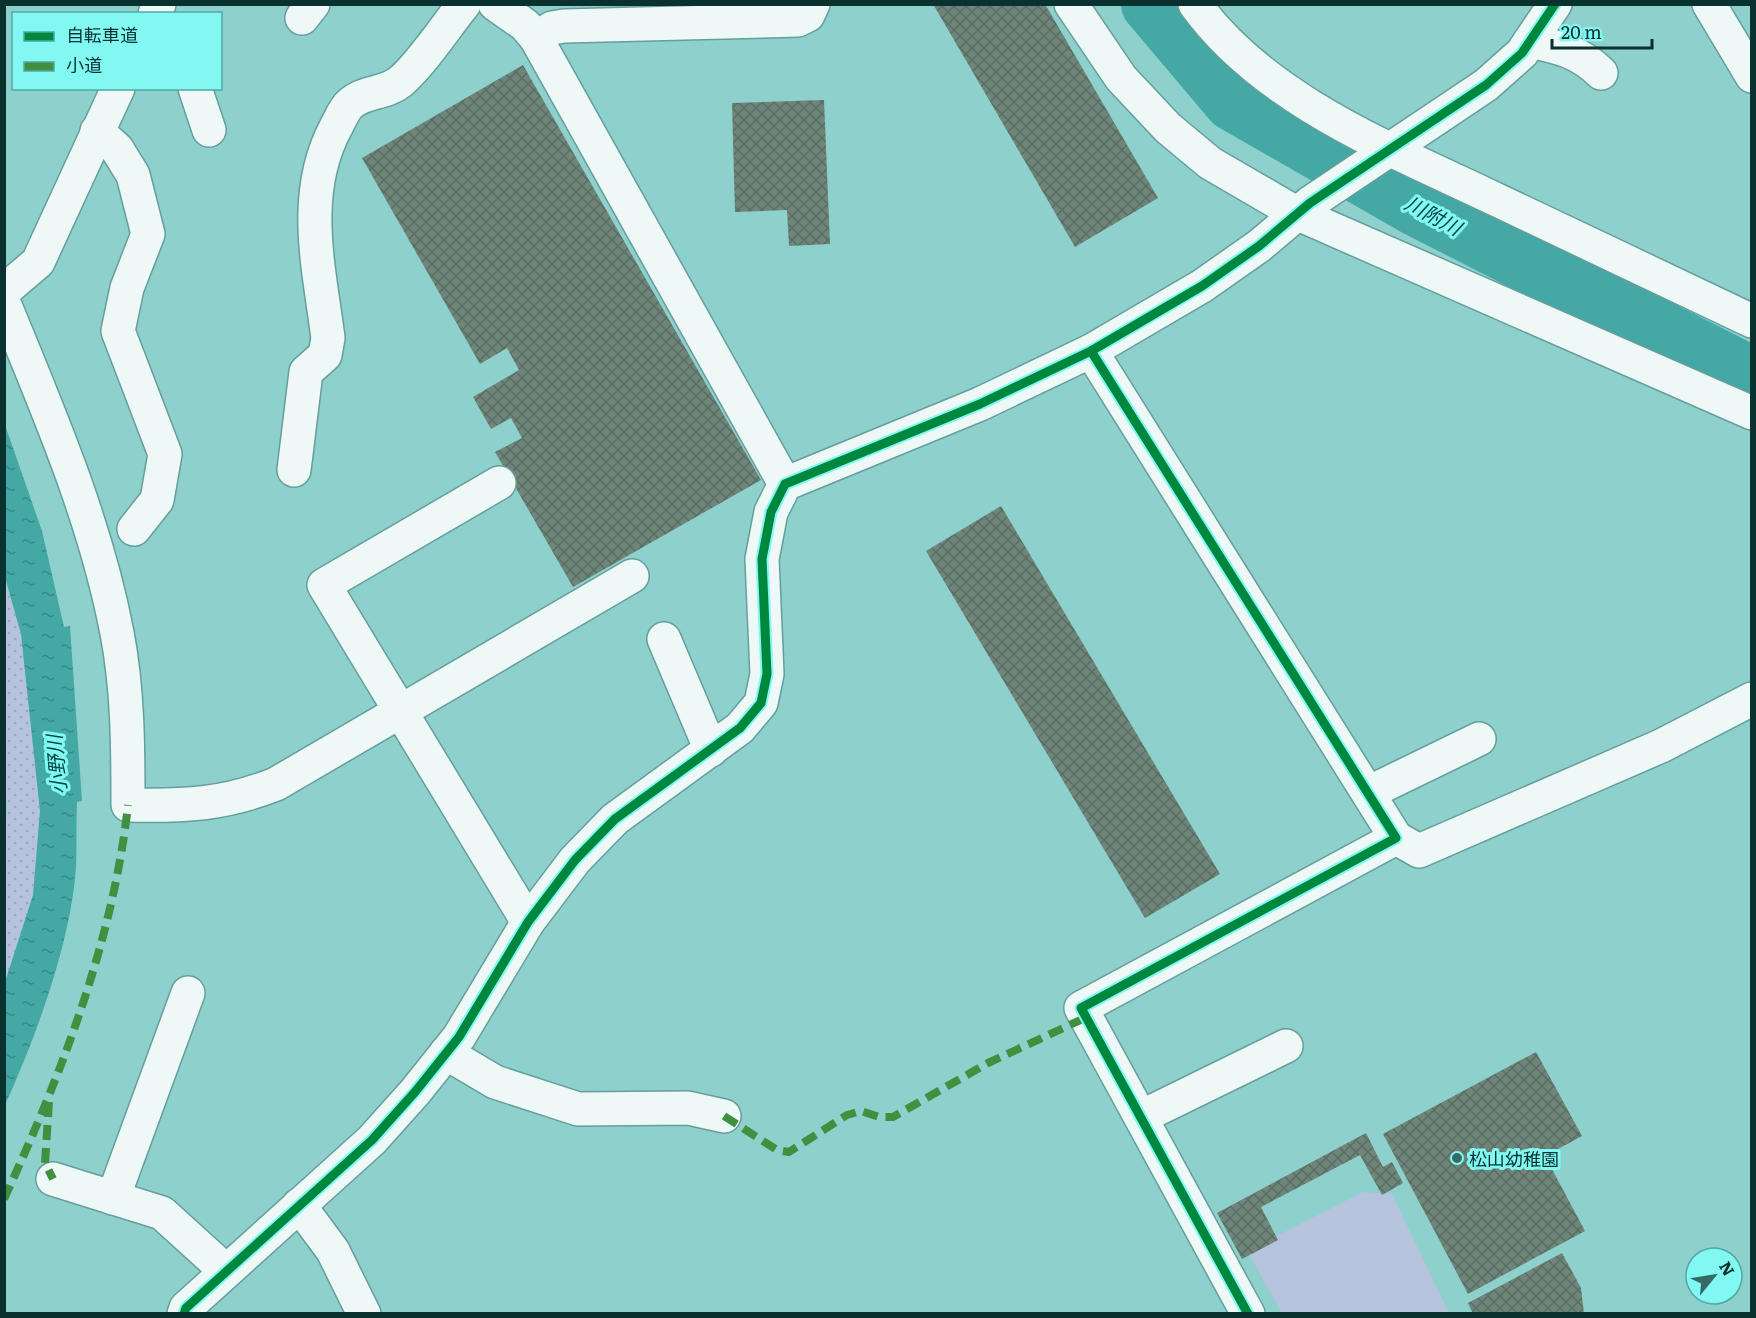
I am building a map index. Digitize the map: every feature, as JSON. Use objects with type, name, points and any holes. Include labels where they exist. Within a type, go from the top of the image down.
[{"type":"street","points":[[294,470],[306,372],[325,355],[328,338],[313,218],[315,193],[331,137],[349,104],[361,97],[385,92],[400,82],[464,4]]},
{"type":"street","points":[[495,4],[525,25],[536,38],[785,484]]},
{"type":"street","points":[[536,38],[552,28],[564,26],[798,20],[808,15],[813,4]]},
{"type":"street","points":[[1071,4],[1121,78],[1168,128],[1210,163],[1303,208],[1752,413]]},
{"type":"street","points":[[1195,4],[1251,65],[1382,154],[1752,321]]},
{"type":"street","points":[[176,1312],[226,1271],[372,1140],[459,1036],[528,922],[575,860],[615,819],[740,728],[761,703],[767,674],[762,559],[771,512],[785,484],[932,425],[1091,351],[1202,286],[1259,246],[1303,208],[1486,85],[1522,53],[1555,4]]},
{"type":"street","points":[[1709,4],[1752,76]]},
{"type":"street","points":[[1530,41],[1570,51],[1586,58],[1601,73]]},
{"type":"street","points":[[4,291],[38,262],[117,90]]},
{"type":"street","points":[[196,90],[209,130]]},
{"type":"street","points":[[97,131],[117,149],[133,175],[148,234],[127,288],[118,331],[144,393],[165,454],[157,500],[134,529]]},
{"type":"street","points":[[4,303],[73,474],[99,556],[117,634],[128,718],[128,805],[179,806],[240,798],[276,784],[632,576]]},
{"type":"street","points":[[1091,351],[1396,838],[1419,851],[1661,746],[1752,699]]},
{"type":"street","points":[[499,483],[324,585],[528,922]]},
{"type":"street","points":[[664,639],[711,750]]},
{"type":"street","points":[[1368,793],[1479,738]]},
{"type":"street","points":[[1248,1314],[1081,1008],[1396,838]]},
{"type":"street","points":[[113,1197],[188,993]]},
{"type":"street","points":[[1141,1117],[1286,1046]]},
{"type":"street","points":[[446,1053],[495,1082],[578,1109],[688,1108],[724,1116]]},
{"type":"street","points":[[53,1179],[162,1213],[226,1271]]},
{"type":"street","points":[[299,1204],[333,1251],[364,1314]]},
{"type":"shaded area","points":[[4,577],[21,634],[40,811],[33,895],[5,982],[4,827],[7,809],[4,775]]},
{"type":"shaded area","points":[[1363,1192],[1392,1194],[1449,1313],[1282,1313],[1247,1251]]},
{"type":"water","name":"小野川","points":[[5,425],[42,531],[64,627],[70,626],[82,801],[77,802],[73,896],[60,957],[40,1020],[5,1105],[5,982],[33,895],[40,811],[21,634],[5,577]]},
{"type":"building","points":[[933,4],[1045,4],[1158,198],[1075,247]]},
{"type":"building","points":[[523,65],[761,480],[573,587],[495,452],[522,438],[511,418],[491,429],[473,397],[519,370],[507,348],[480,364],[362,158]]},
{"type":"building","points":[[824,100],[830,244],[789,246],[787,210],[735,212],[732,103]]},
{"type":"building","points":[[1001,506],[1220,874],[1145,918],[926,551]]},
{"type":"building","points":[[1536,1052],[1582,1136],[1545,1156],[1585,1231],[1468,1294],[1383,1134]]},
{"type":"building","points":[[1366,1133],[1383,1167],[1392,1162],[1403,1183],[1382,1195],[1360,1155],[1261,1207],[1278,1240],[1242,1259],[1217,1213]]},
{"type":"building","points":[[1562,1253],[1581,1288],[1584,1314],[1473,1314],[1468,1303]]},
{"type":"waterway","name":"川附川","points":[[1151,4],[1233,101],[1416,206],[1752,377]]},
{"type":"marked path","points":[[4,1199],[45,1104],[82,1007],[110,907],[121,856],[128,805]]},
{"type":"marked path","points":[[724,1116],[777,1150],[789,1152],[847,1115],[861,1111],[879,1117],[893,1117],[988,1063],[1087,1017]]},
{"type":"marked path","points":[[49,1102],[45,1163],[53,1179]]},
{"type":"cycle path","points":[[184,1314],[186,1308],[372,1140],[415,1092],[459,1037],[528,922],[575,860],[615,819],[740,728],[761,703],[767,674],[762,559],[771,512],[785,484],[980,404],[1091,351],[1202,286],[1259,246],[1310,203],[1486,85],[1522,53],[1555,4]]},
{"type":"cycle path","points":[[1091,351],[1396,838],[1081,1008],[1248,1314]]},
{"type":"place","name":"松山幼稚園","points":[[1457,1158]]}]
